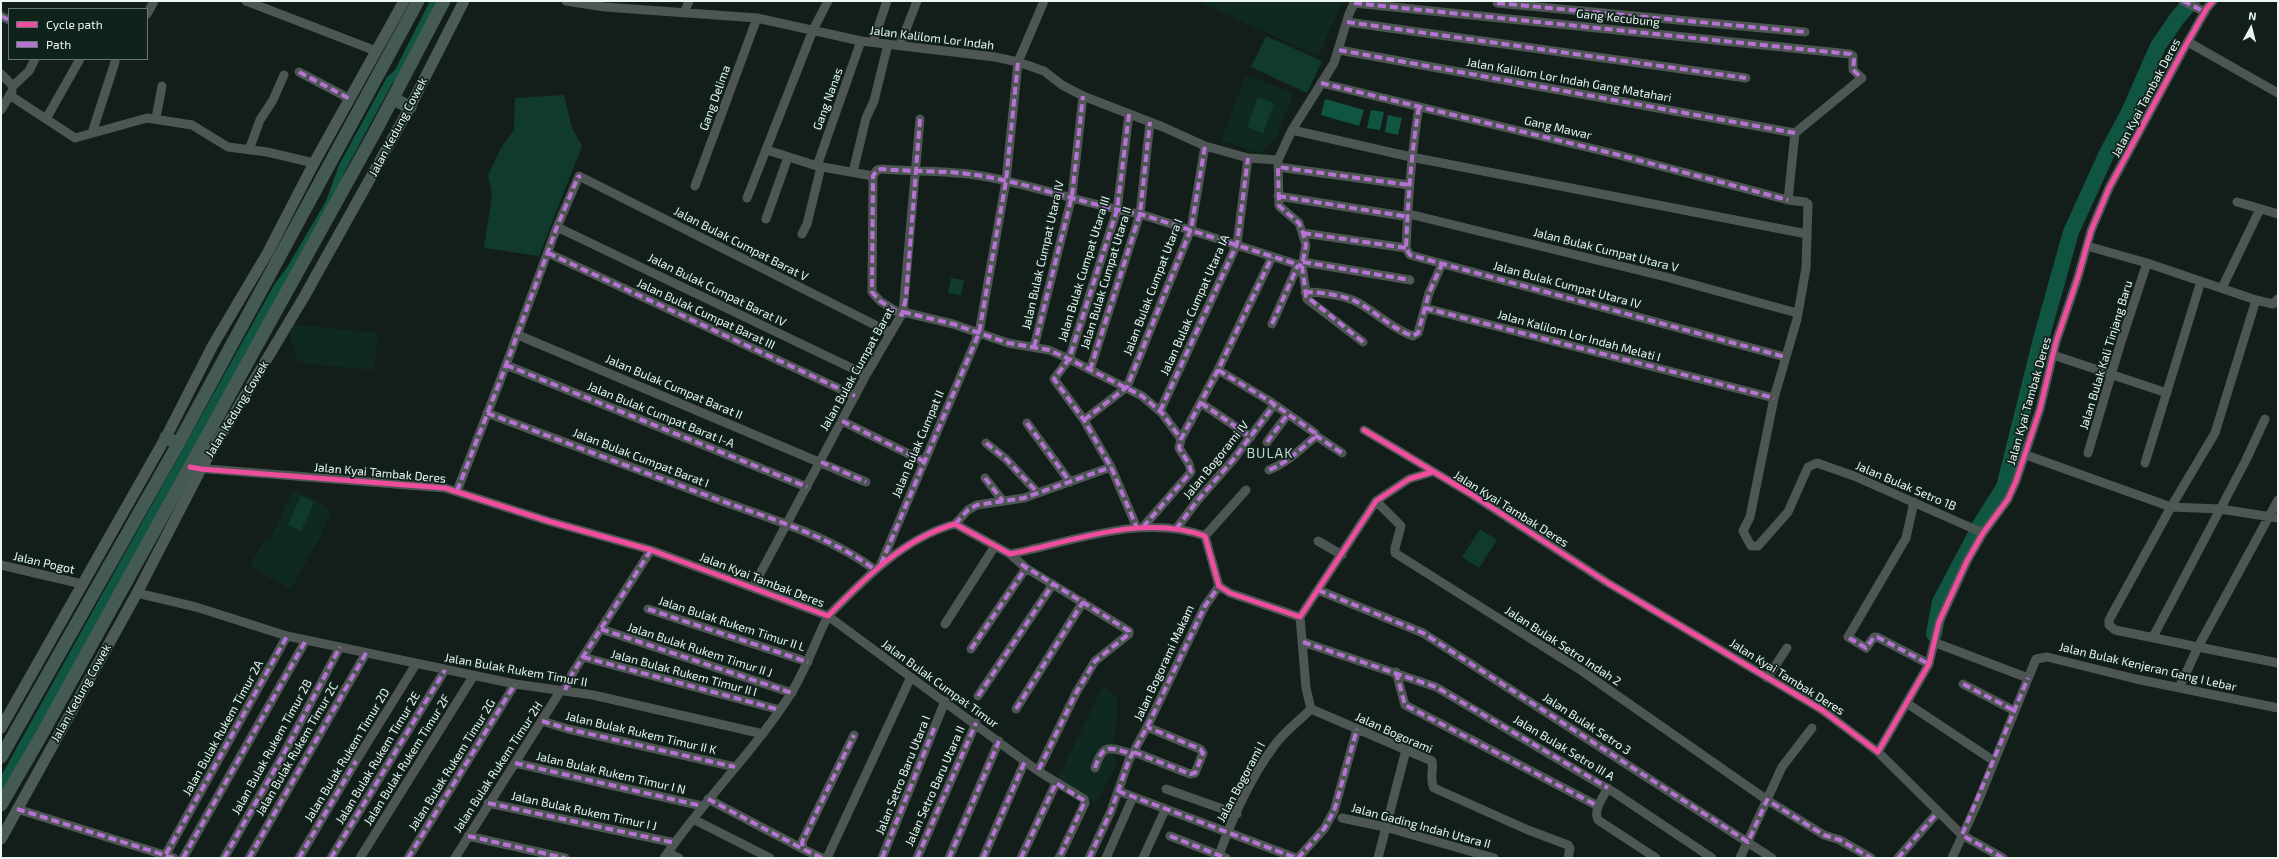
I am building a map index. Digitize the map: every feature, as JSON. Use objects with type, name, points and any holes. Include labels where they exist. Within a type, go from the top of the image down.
[{"type":"highway","name":"Jalan Kedung Cowek","points":[[1,756],[178,444],[328,196],[339,176],[418,1]]},
{"type":"highway","name":"Jalan Kedung Cowek","points":[[1,804],[196,468],[328,196],[339,176],[393,100],[444,1]]},
{"type":"highway","points":[[393,100],[410,107]]},
{"type":"highway","points":[[166,437],[178,444]]},
{"type":"main road","points":[[1,728],[166,437],[214,345],[266,256],[314,163],[404,1]]},
{"type":"main road","name":"Jalan Kedung Cowek","points":[[1,839],[137,593],[196,468],[304,297],[410,107],[464,1]]},
{"type":"street","points":[[148,12],[154,1]]},
{"type":"street","points":[[246,1],[376,51]]},
{"type":"street","name":"Jalan Kalilom Lor Indah","points":[[566,1],[605,7],[757,18],[861,41],[995,57],[1018,62],[1044,71],[1062,85],[1083,96],[1150,122],[1205,146],[1248,158],[1278,164]]},
{"type":"street","points":[[684,13],[689,1]]},
{"type":"street","points":[[747,198],[813,30],[828,1]]},
{"type":"street","points":[[873,42],[887,1]]},
{"type":"street","points":[[900,45],[917,1]]},
{"type":"street","name":"Jalan Bulak Cumpat II","points":[[877,568],[979,333],[1006,181],[1018,62],[1044,1]]},
{"type":"street","name":"Jalan Kyai Tambak Deres","points":[[1364,430],[1471,494],[1608,583],[1822,710],[1875,750],[1908,704],[1936,643],[1939,622],[1956,582],[1983,533],[2008,499],[2026,455],[2040,409],[2053,355],[2087,246],[2109,188],[2188,42],[2201,10],[2213,1]]},
{"type":"street","points":[[1272,324],[1301,265],[1306,245],[1299,222],[1279,206],[1278,164],[1292,130],[1339,50],[1354,2]]},
{"type":"street","name":"Gang Kecubung","points":[[1354,2],[1850,54],[1854,60],[1853,70],[1862,78],[1795,133]]},
{"type":"street","points":[[2185,2],[2201,10]]},
{"type":"street","points":[[1497,3],[1805,32]]},
{"type":"street","name":"Gang Delima","points":[[695,186],[757,18]]},
{"type":"street","points":[[1347,22],[1746,78]]},
{"type":"street","name":"Gang Nanas","points":[[802,234],[807,224],[819,166],[861,41]]},
{"type":"street","points":[[2188,42],[2278,93]]},
{"type":"street","points":[[853,172],[866,118],[874,101],[888,44]]},
{"type":"street","name":"Jalan Kalilom Lor Indah Gang Matahari","points":[[1339,50],[1795,133]]},
{"type":"street","points":[[1,110],[11,96],[13,86],[29,70],[34,60]]},
{"type":"street","points":[[46,119],[79,60]]},
{"type":"street","points":[[92,133],[115,62]]},
{"type":"street","points":[[298,72],[350,99]]},
{"type":"street","points":[[1,74],[13,86]]},
{"type":"street","points":[[249,150],[260,120],[273,100],[284,75]]},
{"type":"street","name":"Gang Mawar","points":[[1321,83],[1615,154],[1788,200],[1805,202],[1808,204],[1807,234]]},
{"type":"street","points":[[156,118],[162,86]]},
{"type":"street","points":[[11,96],[73,138],[147,118],[156,118],[192,125],[221,144],[236,149],[249,150],[314,163]]},
{"type":"street","name":"Jalan Bulak Cumpat Utara IV","points":[[1034,347],[1072,196],[1083,96]]},
{"type":"street","points":[[1303,233],[1406,248],[1411,157],[1419,107]]},
{"type":"street","name":"Jalan Bulak Cumpat Utara III","points":[[1084,420],[1054,380],[1069,359],[1117,210],[1130,114]]},
{"type":"street","name":"Jalan Bulak Cumpat Barat","points":[[753,587],[788,524],[866,375],[902,313],[920,119]]},
{"type":"street","name":"Jalan Bulak Cumpat Utara II","points":[[1090,370],[1140,214],[1150,122]]},
{"type":"street","points":[[1292,130],[1411,157],[1807,234],[1806,268],[1798,313],[1774,398]]},
{"type":"street","points":[[1788,200],[1795,133]]},
{"type":"street","name":"Jalan Bulak Cumpat Utara I","points":[[1127,387],[1190,229],[1205,146]]},
{"type":"street","points":[[767,150],[819,166],[873,176]]},
{"type":"street","points":[[766,219],[788,157]]},
{"type":"street","name":"Jalan Bulak Cumpat Utara IA","points":[[1160,411],[1237,244],[1248,158]]},
{"type":"street","points":[[1278,164],[1409,186]]},
{"type":"street","points":[[1181,439],[1160,411],[1142,396],[1127,387],[1069,359],[1049,350],[1008,343],[979,333],[902,313],[880,301],[872,292],[873,176],[877,170],[980,175],[1072,196],[1117,210],[1140,214],[1301,265],[1410,280]]},
{"type":"street","name":"Jalan Bulak Cumpat Barat V","points":[[557,227],[578,177],[581,176],[891,333]]},
{"type":"street","name":"Jalan Bulak Cumpat Utara V","points":[[1278,196],[1409,215],[1666,277],[1798,313]]},
{"type":"street","points":[[2236,202],[2278,214]]},
{"type":"street","points":[[2222,288],[2260,209]]},
{"type":"street","points":[[457,491],[518,335],[557,227]]},
{"type":"street","name":"Jalan Bulak Cumpat Barat IV","points":[[557,227],[866,375]]},
{"type":"street","points":[[2087,246],[2147,263],[2256,300],[2270,304],[2277,301]]},
{"type":"street","name":"Jalan Bulak Cumpat Utara IV","points":[[1406,248],[1410,255],[1415,257],[1785,356]]},
{"type":"street","name":"Jalan Bulak Cumpat Barat III","points":[[548,253],[855,396]]},
{"type":"street","points":[[1140,528],[1191,472],[1189,464],[1178,448],[1181,439],[1218,370],[1272,257]]},
{"type":"street","name":"Jalan Bulak Kali Tinjang Baru","points":[[2088,453],[2147,263]]},
{"type":"street","points":[[1305,292],[1356,301],[1394,327],[1413,336],[1418,333],[1425,308],[1442,264]]},
{"type":"street","points":[[1301,265],[1307,299],[1363,342]]},
{"type":"street","points":[[2145,463],[2201,281]]},
{"type":"street","points":[[2256,300],[2210,443],[2171,507],[2109,620],[2109,626],[2115,630],[2278,664]]},
{"type":"street","name":"Jalan Kalilom Lor Indah Melati I","points":[[1425,308],[1774,398]]},
{"type":"street","name":"Jalan Bulak Cumpat Barat II","points":[[518,335],[866,482]]},
{"type":"street","points":[[2053,355],[2167,393]]},
{"type":"street","name":"Jalan Bulak Cumpat Barat I-A","points":[[506,365],[807,486]]},
{"type":"street","points":[[1218,370],[1288,414],[1314,432],[1315,435],[1342,453]]},
{"type":"street","points":[[1127,387],[1084,420],[1111,467],[1140,528]]},
{"type":"street","name":"Jalan Bulak Setro 1B","points":[[1774,398],[1750,517],[1743,529],[1751,546],[1758,546],[1788,512],[1808,467],[1817,463],[1854,476],[1983,533]]},
{"type":"street","points":[[1201,403],[1251,437]]},
{"type":"street","name":"Jalan Bogorami IV","points":[[1176,529],[1251,437],[1274,405]]},
{"type":"street","name":"Jalan Bulak Cumpat Barat I","points":[[487,413],[645,473],[788,524],[860,558],[877,568]]},
{"type":"street","points":[[1267,442],[1288,414]]},
{"type":"street","points":[[2153,637],[2265,419]]},
{"type":"street","points":[[842,421],[923,461]]},
{"type":"street","points":[[1026,423],[1070,482]]},
{"type":"street","points":[[1268,470],[1280,466],[1290,459],[1315,435]]},
{"type":"street","points":[[986,443],[1006,459],[1038,492]]},
{"type":"street","points":[[2026,455],[2171,507],[2220,508],[2274,517]]},
{"type":"street","points":[[1038,771],[1076,693],[1095,661],[1130,633],[1127,629],[1026,568],[1010,554],[955,524],[972,507],[1024,498],[1111,467]]},
{"type":"street","name":"Jalan Kyai Tambak Deres","points":[[196,468],[445,488],[548,521],[651,550],[828,616],[877,568],[938,528],[955,524]]},
{"type":"street","points":[[1311,709],[1306,688],[1300,617],[1376,501],[1409,479],[1432,472]]},
{"type":"street","points":[[985,478],[1003,501]]},
{"type":"street","points":[[1205,536],[1246,490]]},
{"type":"street","points":[[2179,688],[2198,647],[2274,517],[2278,500]]},
{"type":"street","name":"Jalan Bulak Setro Indah 2","points":[[1376,501],[1401,526],[1394,548],[1395,553],[1582,671],[1767,800]]},
{"type":"street","points":[[1914,502],[1906,538],[1848,637],[1866,648],[1874,638],[1877,637],[1926,662]]},
{"type":"street","points":[[1010,554],[1088,536],[1140,528],[1176,529],[1191,531],[1205,536]]},
{"type":"street","points":[[1205,536],[1219,586],[1230,593],[1300,617]]},
{"type":"street","points":[[1318,541],[1342,555]]},
{"type":"street","points":[[945,624],[995,546]]},
{"type":"street","name":"Jalan Bulak Rukem Timur 2H","points":[[455,858],[488,803],[563,690],[651,550]]},
{"type":"street","name":"Jalan Pogot","points":[[1,565],[82,584]]},
{"type":"street","points":[[971,649],[1026,568]]},
{"type":"street","points":[[978,696],[1052,584]]},
{"type":"street","name":"Jalan Bogorami Makam","points":[[1089,858],[1132,756],[1205,606],[1219,586]]},
{"type":"street","name":"Jalan Bulak Setro 3","points":[[1318,590],[1423,633],[1772,858]]},
{"type":"street","name":"Jalan Bulak Rukem Timur II","points":[[137,593],[196,607],[287,636],[515,684],[563,690],[762,734]]},
{"type":"street","points":[[1016,709],[1083,602]]},
{"type":"street","name":"Jalan Bulak Rukem Timur II L","points":[[648,609],[808,662]]},
{"type":"street","points":[[680,858],[666,855],[705,802],[762,734],[792,693],[808,662],[828,616]]},
{"type":"street","name":"Jalan Bulak Cumpat Timur","points":[[828,616],[910,679],[976,723],[1038,771],[1084,800],[1059,858]]},
{"type":"street","name":"Jalan Bulak Rukem Timur II J","points":[[601,629],[792,693]]},
{"type":"street","name":"Jalan Bulak Rukem Timur 2A","points":[[166,854],[287,636]]},
{"type":"street","points":[[182,858],[306,640]]},
{"type":"street","name":"Jalan Bulak Setro III A","points":[[1303,642],[1396,672],[1436,687],[1608,788],[1712,858]]},
{"type":"street","points":[[1936,643],[2028,678],[1952,858]]},
{"type":"street","name":"Jalan Bulak Rukem Timur 2B","points":[[224,858],[283,755],[340,647]]},
{"type":"street","points":[[1767,678],[1787,648]]},
{"type":"street","name":"Jalan Bulak Rukem Timur 2C","points":[[248,858],[366,653]]},
{"type":"street","name":"Jalan Bulak Rukem Timur II I","points":[[583,657],[780,710]]},
{"type":"street","name":"Jalan Bulak Kenjeran Gang I Lebar","points":[[2028,678],[2036,659],[2047,657],[2179,688],[2278,708]]},
{"type":"street","name":"Jalan Bulak Rukem Timur 2D","points":[[299,858],[356,761],[416,664]]},
{"type":"street","name":"Jalan Bulak Rukem Timur 2E","points":[[331,858],[445,670]]},
{"type":"street","points":[[1396,672],[1405,705],[1598,806]]},
{"type":"street","name":"Jalan Bulak Rukem Timur 2F","points":[[360,858],[474,675]]},
{"type":"street","points":[[827,858],[910,679]]},
{"type":"street","name":"Jalan Bulak Rukem Timur 2G","points":[[408,858],[515,684]]},
{"type":"street","points":[[1963,684],[2014,711]]},
{"type":"street","name":"Jalan Setro Baru Utara I","points":[[882,858],[945,701]]},
{"type":"street","points":[[1908,704],[1994,761]]},
{"type":"street","name":"Jalan Bogorami","points":[[1311,709],[1432,760],[1433,768],[1431,780],[1434,788],[1528,830],[1568,845],[1569,856]]},
{"type":"street","name":"Jalan Bogorami I","points":[[1222,856],[1227,833],[1260,766],[1274,744],[1311,709]]},
{"type":"street","name":"Jalan Bulak Rukem Timur II K","points":[[542,721],[568,729],[735,767]]},
{"type":"street","name":"Jalan Setro Baru Utara II","points":[[917,858],[976,723]]},
{"type":"street","points":[[1095,768],[1100,753],[1104,750],[1111,749],[1190,774],[1195,773],[1203,753],[1200,749],[1147,727]]},
{"type":"street","points":[[1740,858],[1782,767],[1812,728]]},
{"type":"street","points":[[1118,791],[1165,810],[1297,858],[1324,829],[1334,811],[1357,729]]},
{"type":"street","points":[[803,849],[802,842],[854,735]]},
{"type":"street","points":[[949,858],[999,741]]},
{"type":"street","points":[[1378,858],[1406,750]]},
{"type":"street","points":[[1875,750],[1962,835],[2003,858]]},
{"type":"street","points":[[983,858],[1026,761]]},
{"type":"street","name":"Jalan Bulak Rukem Timur I N","points":[[515,763],[705,802],[822,858]]},
{"type":"street","points":[[1021,858],[1056,783]]},
{"type":"street","points":[[1608,788],[1598,806],[1596,814],[1598,820],[1656,858]]},
{"type":"street","points":[[1166,789],[1237,814]]},
{"type":"street","points":[[1106,858],[1133,797]]},
{"type":"street","points":[[1767,800],[1824,835],[1840,840],[1871,858]]},
{"type":"street","name":"Jalan Bulak Rukem Timur I J","points":[[488,803],[675,843]]},
{"type":"street","points":[[17,809],[85,832],[166,854],[174,858]]},
{"type":"street","points":[[1142,858],[1165,810]]},
{"type":"street","points":[[1898,858],[1938,813]]},
{"type":"street","name":"Jalan Gading Indah Utara II","points":[[1342,818],[1385,827],[1494,858]]},
{"type":"street","points":[[693,819],[770,858]]},
{"type":"street","points":[[468,836],[565,858]]},
{"type":"street","points":[[1170,836],[1222,856]]},
{"type":"shaded area","points":[[430,1],[440,1],[397,84],[393,82],[346,169],[331,205],[1,797],[1,776],[274,285],[288,266],[326,201],[339,165],[387,77],[395,70]]},
{"type":"shaded area","points":[[1196,1],[1343,1],[1318,56]]},
{"type":"shaded area","points":[[1266,36],[1322,61],[1307,93],[1251,67]]},
{"type":"shaded area","points":[[1246,75],[1294,93],[1276,137],[1260,154],[1221,140]]},
{"type":"shaded area","points":[[564,95],[572,128],[582,146],[539,256],[484,248],[492,195],[488,175],[502,146],[514,130],[515,98]]},
{"type":"shaded area","points":[[1258,97],[1274,103],[1263,133],[1247,127]]},
{"type":"shaded area","points":[[1325,99],[1364,110],[1359,126],[1321,115]]},
{"type":"shaded area","points":[[1371,110],[1384,112],[1380,130],[1367,128]]},
{"type":"shaded area","points":[[1388,115],[1402,118],[1398,135],[1385,132]]},
{"type":"shaded area","points":[[951,278],[964,280],[961,295],[948,293]]},
{"type":"shaded area","points":[[291,324],[378,333],[374,370],[308,364],[297,360],[290,337]]},
{"type":"shaded area","points":[[293,490],[315,499],[331,511],[321,536],[291,589],[249,567],[265,539],[270,539]]},
{"type":"shaded area","points":[[301,496],[314,502],[301,531],[288,525]]},
{"type":"shaded area","points":[[1480,529],[1497,540],[1479,568],[1462,557]]},
{"type":"shaded area","points":[[1103,686],[1117,697],[1117,724],[1112,748],[1117,764],[1096,804],[1057,780]]},
{"type":"waterway","points":[[1979,527],[2004,487],[2041,339],[2071,232],[2107,153],[2129,112],[2158,46],[2178,17],[2192,1]]},
{"type":"waterway","points":[[1934,634],[1940,602],[1977,532]]},
{"type":"marked path","points":[[2183,1],[2205,12]]},
{"type":"marked path","points":[[1354,3],[1850,54],[1854,60],[1853,70],[1862,78]]},
{"type":"marked path","points":[[1497,3],[1805,32]]},
{"type":"marked path","points":[[1,16],[8,20]]},
{"type":"marked path","points":[[1347,22],[1746,78]]},
{"type":"marked path","points":[[1339,50],[1795,133]]},
{"type":"marked path","points":[[881,564],[979,333],[1006,181],[1018,62]]},
{"type":"marked path","points":[[299,72],[350,99]]},
{"type":"marked path","points":[[1321,83],[1615,154],[1788,200]]},
{"type":"marked path","points":[[1034,347],[1072,196],[1083,96]]},
{"type":"marked path","points":[[1419,107],[1412,160],[1408,212],[1406,248],[1410,255],[1785,357]]},
{"type":"marked path","points":[[1129,114],[1117,210],[1069,359],[1054,379],[1084,420],[1111,467],[1137,528]]},
{"type":"marked path","points":[[920,119],[906,297],[902,315],[880,301],[872,292],[873,176],[877,170],[881,169],[906,171],[919,171],[932,171],[970,174],[1022,184],[1100,206],[1140,214],[1302,266]]},
{"type":"marked path","points":[[1090,370],[1140,214],[1150,122]]},
{"type":"marked path","points":[[1084,420],[1127,387],[1191,229],[1205,146]]},
{"type":"marked path","points":[[1160,411],[1237,244],[1248,158]]},
{"type":"marked path","points":[[1363,342],[1306,296],[1302,266],[1306,245],[1299,223],[1279,206],[1278,167],[1409,185]]},
{"type":"marked path","points":[[457,491],[500,381],[557,227],[578,177],[581,176]]},
{"type":"marked path","points":[[1278,196],[1409,217]]},
{"type":"marked path","points":[[1303,233],[1406,248]]},
{"type":"marked path","points":[[548,253],[855,396]]},
{"type":"marked path","points":[[1143,527],[1191,472],[1189,464],[1179,448],[1181,439],[1218,370],[1272,257]]},
{"type":"marked path","points":[[1303,262],[1410,280]]},
{"type":"marked path","points":[[1305,292],[1331,294],[1345,297],[1364,306],[1391,325],[1413,336],[1418,333],[1429,293],[1442,264]]},
{"type":"marked path","points":[[1272,324],[1298,265]]},
{"type":"marked path","points":[[1425,308],[1774,398]]},
{"type":"marked path","points":[[903,312],[953,324],[1008,343],[1049,350],[1069,359],[1142,396],[1162,413],[1181,439]]},
{"type":"marked path","points":[[506,365],[807,487]]},
{"type":"marked path","points":[[1218,370],[1268,400],[1315,433],[1314,438],[1293,456],[1282,464],[1269,470]]},
{"type":"marked path","points":[[1201,403],[1251,437]]},
{"type":"marked path","points":[[1176,529],[1197,501],[1233,460],[1274,405]]},
{"type":"marked path","points":[[487,413],[816,536],[856,557],[874,569]]},
{"type":"marked path","points":[[1267,442],[1288,414]]},
{"type":"marked path","points":[[842,421],[923,461]]},
{"type":"marked path","points":[[1027,423],[1070,482]]},
{"type":"marked path","points":[[1315,435],[1342,453]]},
{"type":"marked path","points":[[986,443],[1006,459],[1037,492]]},
{"type":"marked path","points":[[821,462],[866,482]]},
{"type":"marked path","points":[[955,524],[968,510],[977,505],[1024,498],[1111,467]]},
{"type":"marked path","points":[[985,478],[1003,501]]},
{"type":"marked path","points":[[565,690],[572,674],[651,550]]},
{"type":"marked path","points":[[1021,564],[1129,631],[1129,634],[1095,661],[1076,693],[1038,771]]},
{"type":"marked path","points":[[971,649],[1026,568]]},
{"type":"marked path","points":[[978,696],[1053,584]]},
{"type":"marked path","points":[[1089,858],[1111,811],[1129,760],[1147,727],[1205,606],[1219,586]]},
{"type":"marked path","points":[[1318,590],[1423,633],[1748,842],[1767,800],[1824,835],[1840,840],[1871,858]]},
{"type":"marked path","points":[[1016,709],[1083,602]]},
{"type":"marked path","points":[[648,609],[808,662]]},
{"type":"marked path","points":[[601,629],[792,693]]},
{"type":"marked path","points":[[166,854],[287,636]]},
{"type":"marked path","points":[[1849,638],[1866,648],[1874,637],[1877,637],[1929,664]]},
{"type":"marked path","points":[[183,858],[306,640]]},
{"type":"marked path","points":[[1303,642],[1436,687],[1608,788]]},
{"type":"marked path","points":[[224,858],[283,755],[340,647]]},
{"type":"marked path","points":[[249,858],[366,653]]},
{"type":"marked path","points":[[583,657],[780,710]]},
{"type":"marked path","points":[[331,858],[445,670]]},
{"type":"marked path","points":[[1396,672],[1405,705],[1598,806]]},
{"type":"marked path","points":[[2003,858],[1962,835],[2028,678]]},
{"type":"marked path","points":[[408,858],[515,684]]},
{"type":"marked path","points":[[1963,684],[2015,711]]},
{"type":"marked path","points":[[542,721],[568,729],[735,767]]},
{"type":"marked path","points":[[917,858],[976,723]]},
{"type":"marked path","points":[[882,858],[935,726]]},
{"type":"marked path","points":[[1134,752],[1190,774],[1195,773],[1203,753],[1200,749],[1147,727]]},
{"type":"marked path","points":[[1298,858],[1324,829],[1334,811],[1357,729]]},
{"type":"marked path","points":[[822,858],[803,849],[802,842],[854,735]]},
{"type":"marked path","points":[[949,858],[999,741]]},
{"type":"marked path","points":[[1095,768],[1101,754],[1108,749],[1132,754]]},
{"type":"marked path","points":[[299,858],[356,761]]},
{"type":"marked path","points":[[983,858],[1025,761]]},
{"type":"marked path","points":[[515,763],[702,806]]},
{"type":"marked path","points":[[1021,858],[1056,783],[1085,801],[1059,858]]},
{"type":"marked path","points":[[1118,791],[1296,858]]},
{"type":"marked path","points":[[708,799],[803,849]]},
{"type":"marked path","points":[[488,803],[675,843]]},
{"type":"marked path","points":[[17,809],[174,858]]},
{"type":"marked path","points":[[1898,858],[1937,813]]},
{"type":"marked path","points":[[468,836],[565,858]]},
{"type":"marked path","points":[[1170,836],[1226,858]]},
{"type":"cycle path","points":[[1364,430],[1471,494],[1608,583],[1822,710],[1878,752],[1929,664],[1939,622],[1967,561],[1983,533],[2008,499],[2016,481],[2040,409],[2056,342],[2078,277],[2091,231],[2109,188],[2182,52],[2207,8],[2213,1]]},
{"type":"cycle path","points":[[190,467],[445,488],[548,521],[651,550],[828,616],[886,561],[919,539],[936,530],[955,524],[1010,554],[1082,537],[1132,528],[1157,527],[1181,530],[1205,536],[1219,586],[1230,593],[1300,617],[1376,501],[1409,479],[1432,472]]},
{"type":"district","name":"BULAK","points":[[1270,453]]}]
